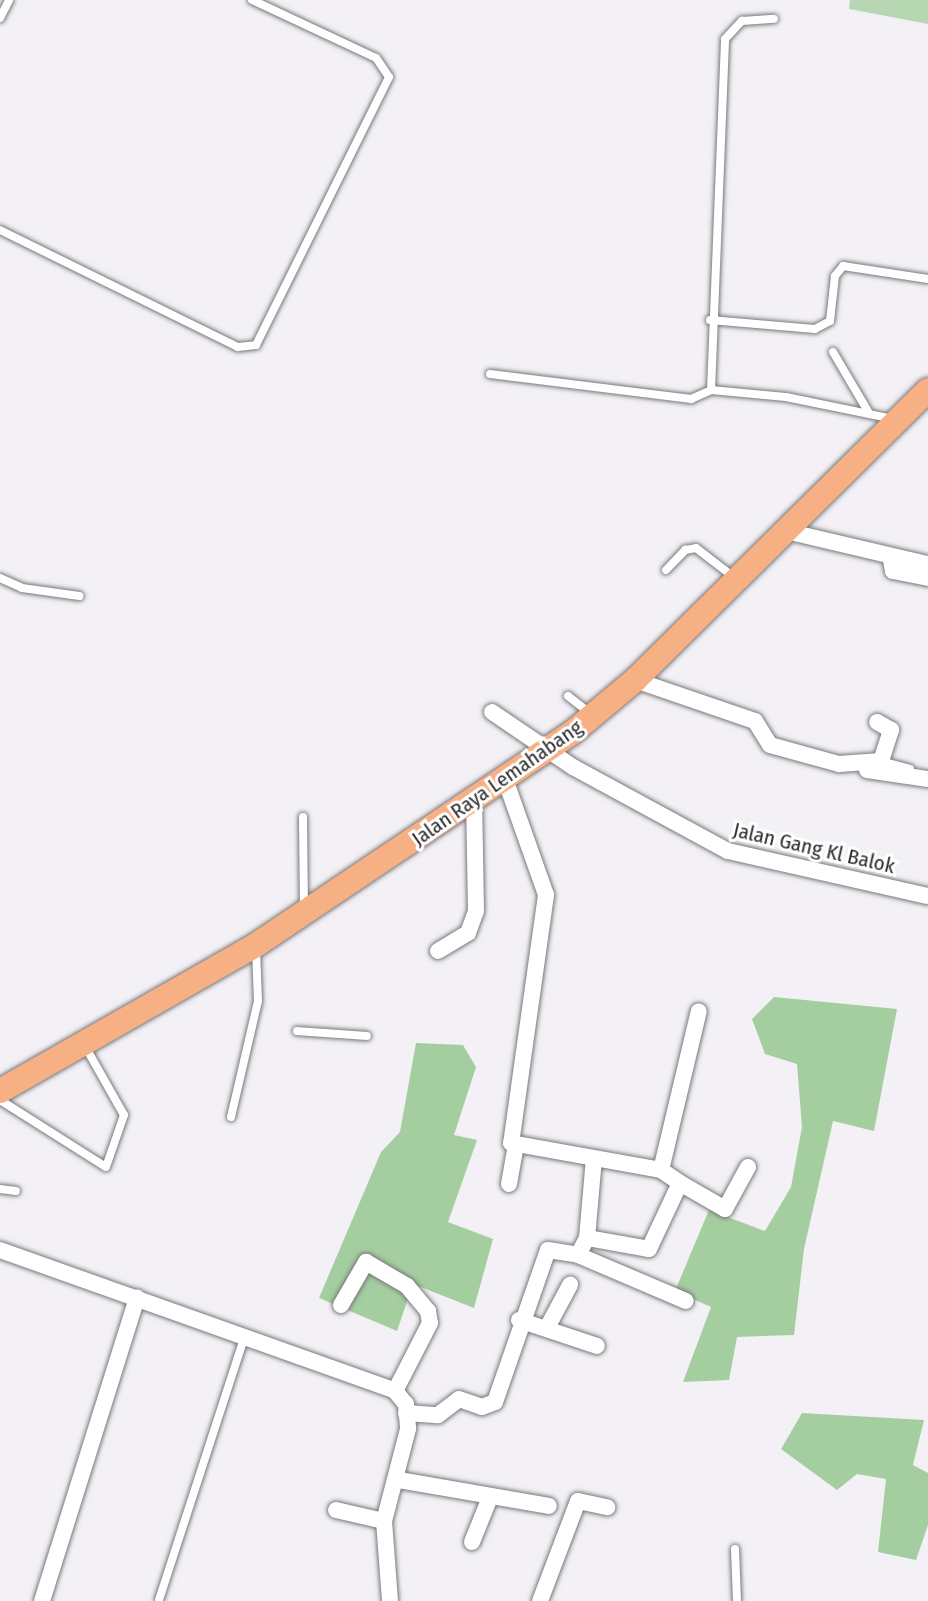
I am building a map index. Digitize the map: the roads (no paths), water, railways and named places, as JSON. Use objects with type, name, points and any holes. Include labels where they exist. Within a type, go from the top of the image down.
[{"type":"main road","name":"Jalan Raya Lemahabang","points":[[0,1091],[256,945],[548,750],[594,716],[635,680],[928,390]]},
{"type":"street","points":[[786,531],[891,560],[893,571],[927,571]]},
{"type":"street","points":[[635,680],[755,721],[770,745],[847,771],[887,770],[928,779]]},
{"type":"street","name":"Jalan Gang Kl Balok","points":[[492,712],[548,750],[728,851],[928,896]]},
{"type":"street","points":[[816,759],[851,765],[881,761],[891,730],[877,723]]},
{"type":"street","points":[[505,779],[546,895],[510,1139],[516,1145],[661,1170],[725,1209],[748,1167]]},
{"type":"street","points":[[438,951],[468,933],[476,911],[474,800]]},
{"type":"street","points":[[661,1170],[699,1011]]},
{"type":"street","points":[[509,1184],[516,1145]]},
{"type":"street","points":[[578,1255],[587,1238],[594,1158]]},
{"type":"street","points":[[587,1238],[649,1249],[680,1183]]},
{"type":"street","points":[[0,1250],[395,1391],[406,1413],[399,1480],[384,1521],[390,1601]]},
{"type":"street","points":[[406,1413],[438,1415],[459,1399],[492,1404],[519,1320],[548,1250],[578,1255],[686,1301]]},
{"type":"street","points":[[341,1305],[366,1262],[407,1286],[428,1311],[430,1323],[395,1391]]},
{"type":"street","points":[[548,1326],[570,1285]]},
{"type":"street","points":[[42,1601],[137,1298]]},
{"type":"street","points":[[519,1320],[548,1326],[597,1346]]},
{"type":"street","points":[[399,1480],[489,1500],[549,1506]]},
{"type":"street","points":[[472,1542],[489,1500]]},
{"type":"street","points":[[540,1601],[578,1501],[607,1507]]},
{"type":"street","points":[[337,1510],[384,1521]]},
{"type":"lane","points":[[0,18],[9,0]]},
{"type":"lane","points":[[0,230],[238,347],[256,345],[389,77],[376,58],[252,0]]},
{"type":"lane","points":[[711,390],[710,320],[725,39],[742,21],[774,19]]},
{"type":"lane","points":[[710,320],[815,329],[830,321],[835,276],[843,266],[928,279]]},
{"type":"lane","points":[[833,352],[869,413]]},
{"type":"lane","points":[[490,374],[691,399],[711,390],[869,413],[898,420]]},
{"type":"lane","points":[[666,570],[685,550],[696,548],[737,580]]},
{"type":"lane","points":[[0,578],[22,589],[79,596]]},
{"type":"lane","points":[[568,696],[594,716]]},
{"type":"lane","points":[[881,761],[910,769]]},
{"type":"lane","points":[[303,817],[304,914]]},
{"type":"lane","points":[[231,1117],[258,1001],[256,945]]},
{"type":"lane","points":[[297,1031],[367,1036]]},
{"type":"lane","points":[[0,1100],[106,1167],[124,1115],[83,1044]]},
{"type":"lane","points":[[0,1189],[16,1191]]},
{"type":"lane","points":[[159,1600],[245,1336]]},
{"type":"lane","points":[[735,1549],[737,1601]]}]
